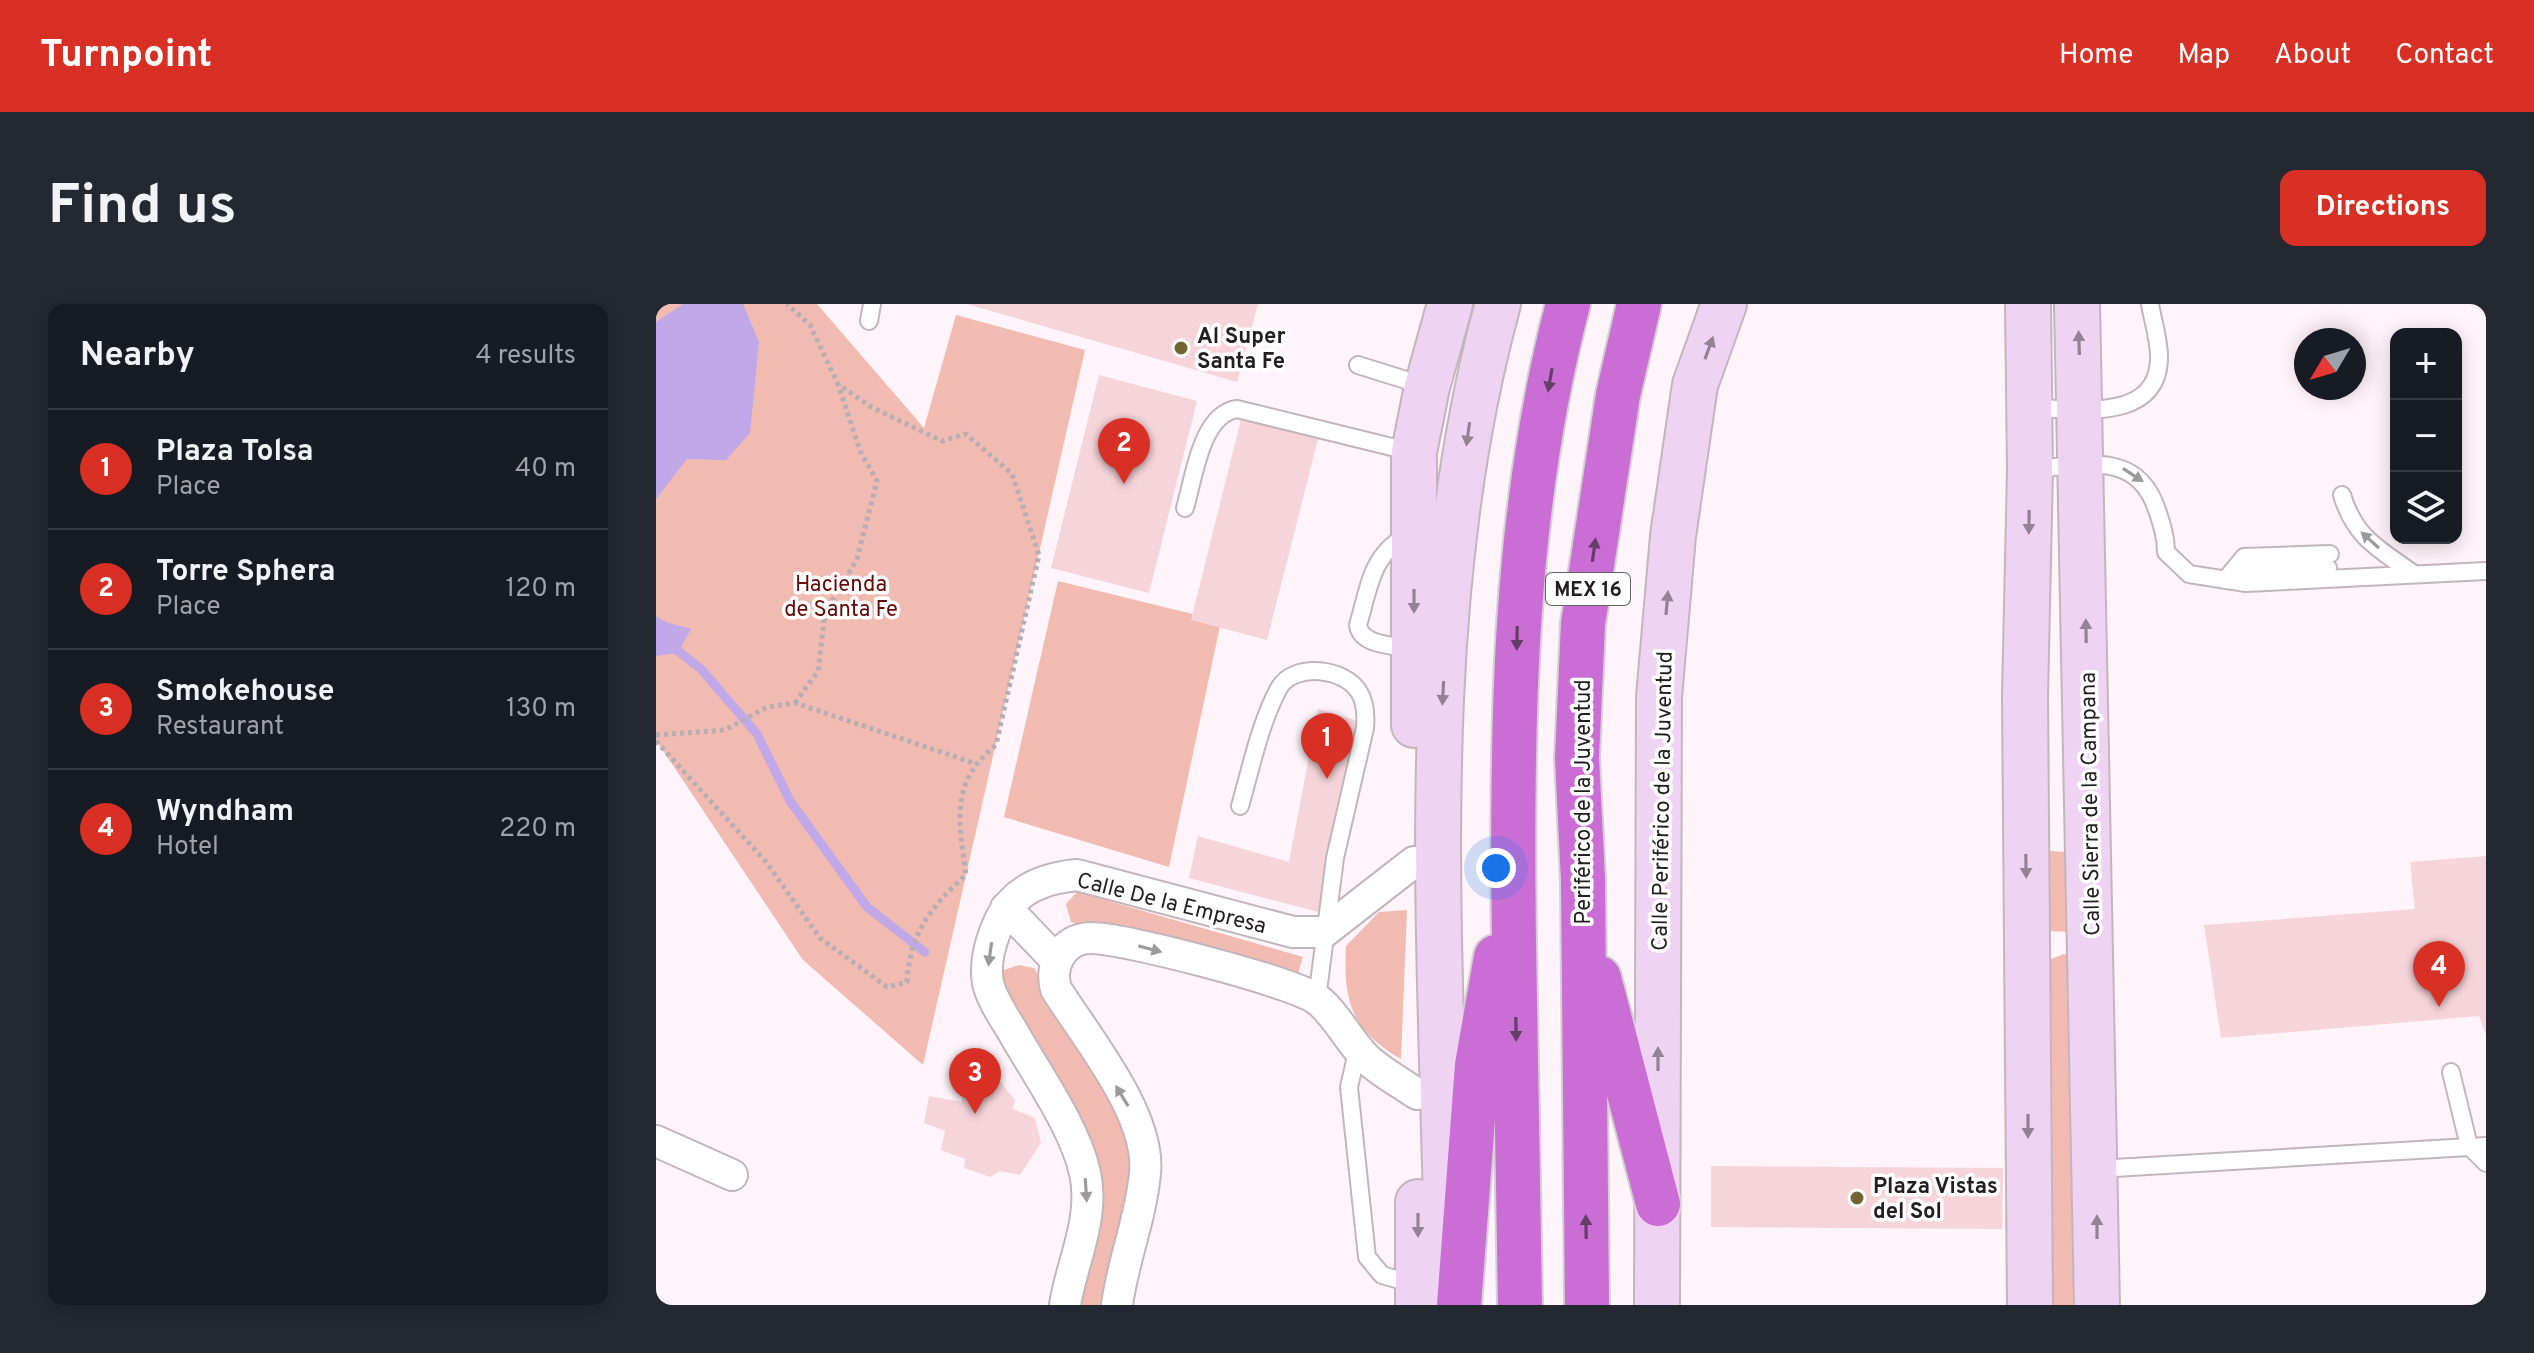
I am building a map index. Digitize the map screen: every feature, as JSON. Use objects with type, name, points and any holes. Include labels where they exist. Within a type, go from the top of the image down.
[{"type":"highway","name":"MEX 16","points":[[1520,1305],[1513,857],[1517,622],[1533,472],[1568,304]]},
{"type":"highway","name":"Periférico de la Juventud","points":[[1587,1305],[1582,896],[1577,758],[1583,624],[1618,395],[1639,304]]},
{"type":"highway","points":[[1459,1305],[1477,1065],[1513,857]]},
{"type":"highway","points":[[1582,896],[1658,1204]]},
{"type":"street","points":[[1428,1299],[1417,1094],[1414,452],[1427,387],[1450,304]]},
{"type":"street","points":[[1459,304],[1475,389]]},
{"type":"street","points":[[1428,1299],[1441,715],[1451,556],[1475,389],[1498,304]]},
{"type":"street","name":"Calle Periférico de la Juventud","points":[[1657,1305],[1659,697],[1673,536],[1695,385],[1724,304]]},
{"type":"street","points":[[2028,304],[2030,470],[2025,696],[2030,1305]]},
{"type":"street","name":"Calle Sierra de la Campana","points":[[2077,304],[2083,466],[2097,1305]]},
{"type":"street","points":[[2025,696],[2087,698]]},
{"type":"street","points":[[2026,820],[2089,822]]},
{"type":"street","points":[[1324,932],[1414,862]]},
{"type":"street","name":"Calle De la Empresa","points":[[1006,908],[1028,889],[1049,878],[1077,875],[1293,932],[1324,932]]},
{"type":"street","points":[[1055,959],[1006,908],[988,953],[988,982],[998,1007],[1073,1141],[1085,1173],[1088,1213],[1065,1305]]},
{"type":"street","points":[[1117,1305],[1138,1213],[1146,1147],[1134,1114],[1056,989],[1052,976],[1055,959],[1069,946],[1088,937],[1117,941],[1219,967],[1317,999],[1368,1060],[1417,1094]]},
{"type":"street","points":[[2027,963],[2061,938],[2071,941],[2091,959]]},
{"type":"street","points":[[656,1141],[732,1175]]},
{"type":"lane","points":[[2029,408],[2125,406],[2146,397],[2153,385],[2159,360],[2150,304]]},
{"type":"lane","points":[[1358,365],[1427,387]]},
{"type":"lane","points":[[1185,508],[1211,424],[1228,410],[1237,409],[1414,452]]},
{"type":"lane","points":[[2030,470],[2116,465],[2134,472],[2152,495],[2166,535],[2166,552],[2176,565],[2189,574],[2230,574],[2246,583],[2329,567]]},
{"type":"lane","points":[[2342,495],[2350,520],[2369,541],[2414,574]]},
{"type":"lane","points":[[2230,574],[2244,557],[2414,574],[2486,571]]},
{"type":"lane","points":[[1240,806],[1263,729],[1280,687],[1287,679],[1301,671],[1336,674],[1358,690],[1366,714],[1365,728],[1335,858],[1317,999]]},
{"type":"lane","points":[[1358,1048],[1349,1087],[1367,1257],[1382,1275],[1428,1299]]},
{"type":"lane","points":[[2451,1072],[2486,1163]]},
{"type":"lane","points":[[2097,1169],[2478,1146]]},
{"type":"path","points":[[787,304],[810,325],[838,384],[860,451],[877,481],[857,559],[825,613],[818,671],[795,703]]},
{"type":"path","points":[[656,738],[766,862],[820,938],[887,987],[907,982],[908,955],[934,904],[966,875],[961,831],[963,783],[974,763],[996,745],[1039,555],[1012,474],[966,434],[942,441],[871,407],[838,384]]},
{"type":"path","points":[[656,738],[725,730],[767,707],[795,703],[974,763]]},
{"type":"green space","name":"Hacienda de Santa Fe","points":[[656,304],[817,304],[924,428],[956,315],[1085,350],[923,1065],[803,960],[656,740]]},
{"type":"green space","points":[[1058,581],[1221,621],[1169,867],[1004,817]]},
{"type":"green space","points":[[2044,850],[2082,854],[2079,932],[2042,931]]},
{"type":"green space","points":[[1077,892],[1303,957],[1298,973],[1280,973],[1071,922],[1066,904]]},
{"type":"green space","points":[[1407,910],[1401,1059],[1371,1037],[1361,1025],[1349,998],[1345,965],[1346,946],[1379,912]]},
{"type":"green space","points":[[2064,954],[2080,958],[2087,1305],[2042,1305],[2043,962]]},
{"type":"green space","points":[[1019,965],[1034,968],[1125,1119],[1140,1166],[1109,1305],[1076,1305],[1099,1205],[1003,990],[1001,971]]},
{"type":"shaded area","points":[[683,304],[743,304],[759,342],[750,433],[726,460],[687,459],[656,499],[656,322]]},
{"type":"shaded area","points":[[656,616],[691,629],[678,653],[656,656]]},
{"type":"building","name":"Al Super Santa Fe","points":[[967,304],[1258,304],[1237,382]]},
{"type":"building","points":[[1099,375],[1197,401],[1149,593],[1051,568]]},
{"type":"building","points":[[1241,419],[1318,439],[1267,640],[1191,620]]},
{"type":"building","points":[[1318,709],[1362,722],[1318,912],[1189,878],[1198,836],[1289,862]]},
{"type":"building","points":[[2486,856],[2486,1035],[2479,1016],[2221,1038],[2204,925],[2415,909],[2410,862]]},
{"type":"building","points":[[976,1051],[1015,1100],[1013,1109],[1035,1118],[1041,1143],[1020,1175],[1000,1171],[990,1177],[964,1168],[965,1159],[941,1150],[945,1131],[924,1123],[929,1096],[962,1102],[966,1068]]},
{"type":"building","name":"Plaza Vistas del Sol","points":[[1711,1166],[2003,1168],[2002,1229],[1711,1227]]},
{"type":"waterway","points":[[656,634],[701,669],[757,734],[790,801],[867,907],[925,952]]},
{"type":"place","name":"Al Super Santa Fe","points":[[1181,348]]},
{"type":"place","name":"Torre Sphera","points":[[1124,484]]},
{"type":"place","name":"Plaza Tolsa","points":[[1327,779]]},
{"type":"place","name":"Wyndham","points":[[2439,1007]]},
{"type":"place","name":"Smokehouse","points":[[975,1114]]},
{"type":"place","name":"Plaza Vistas del Sol","points":[[1857,1198]]}]
